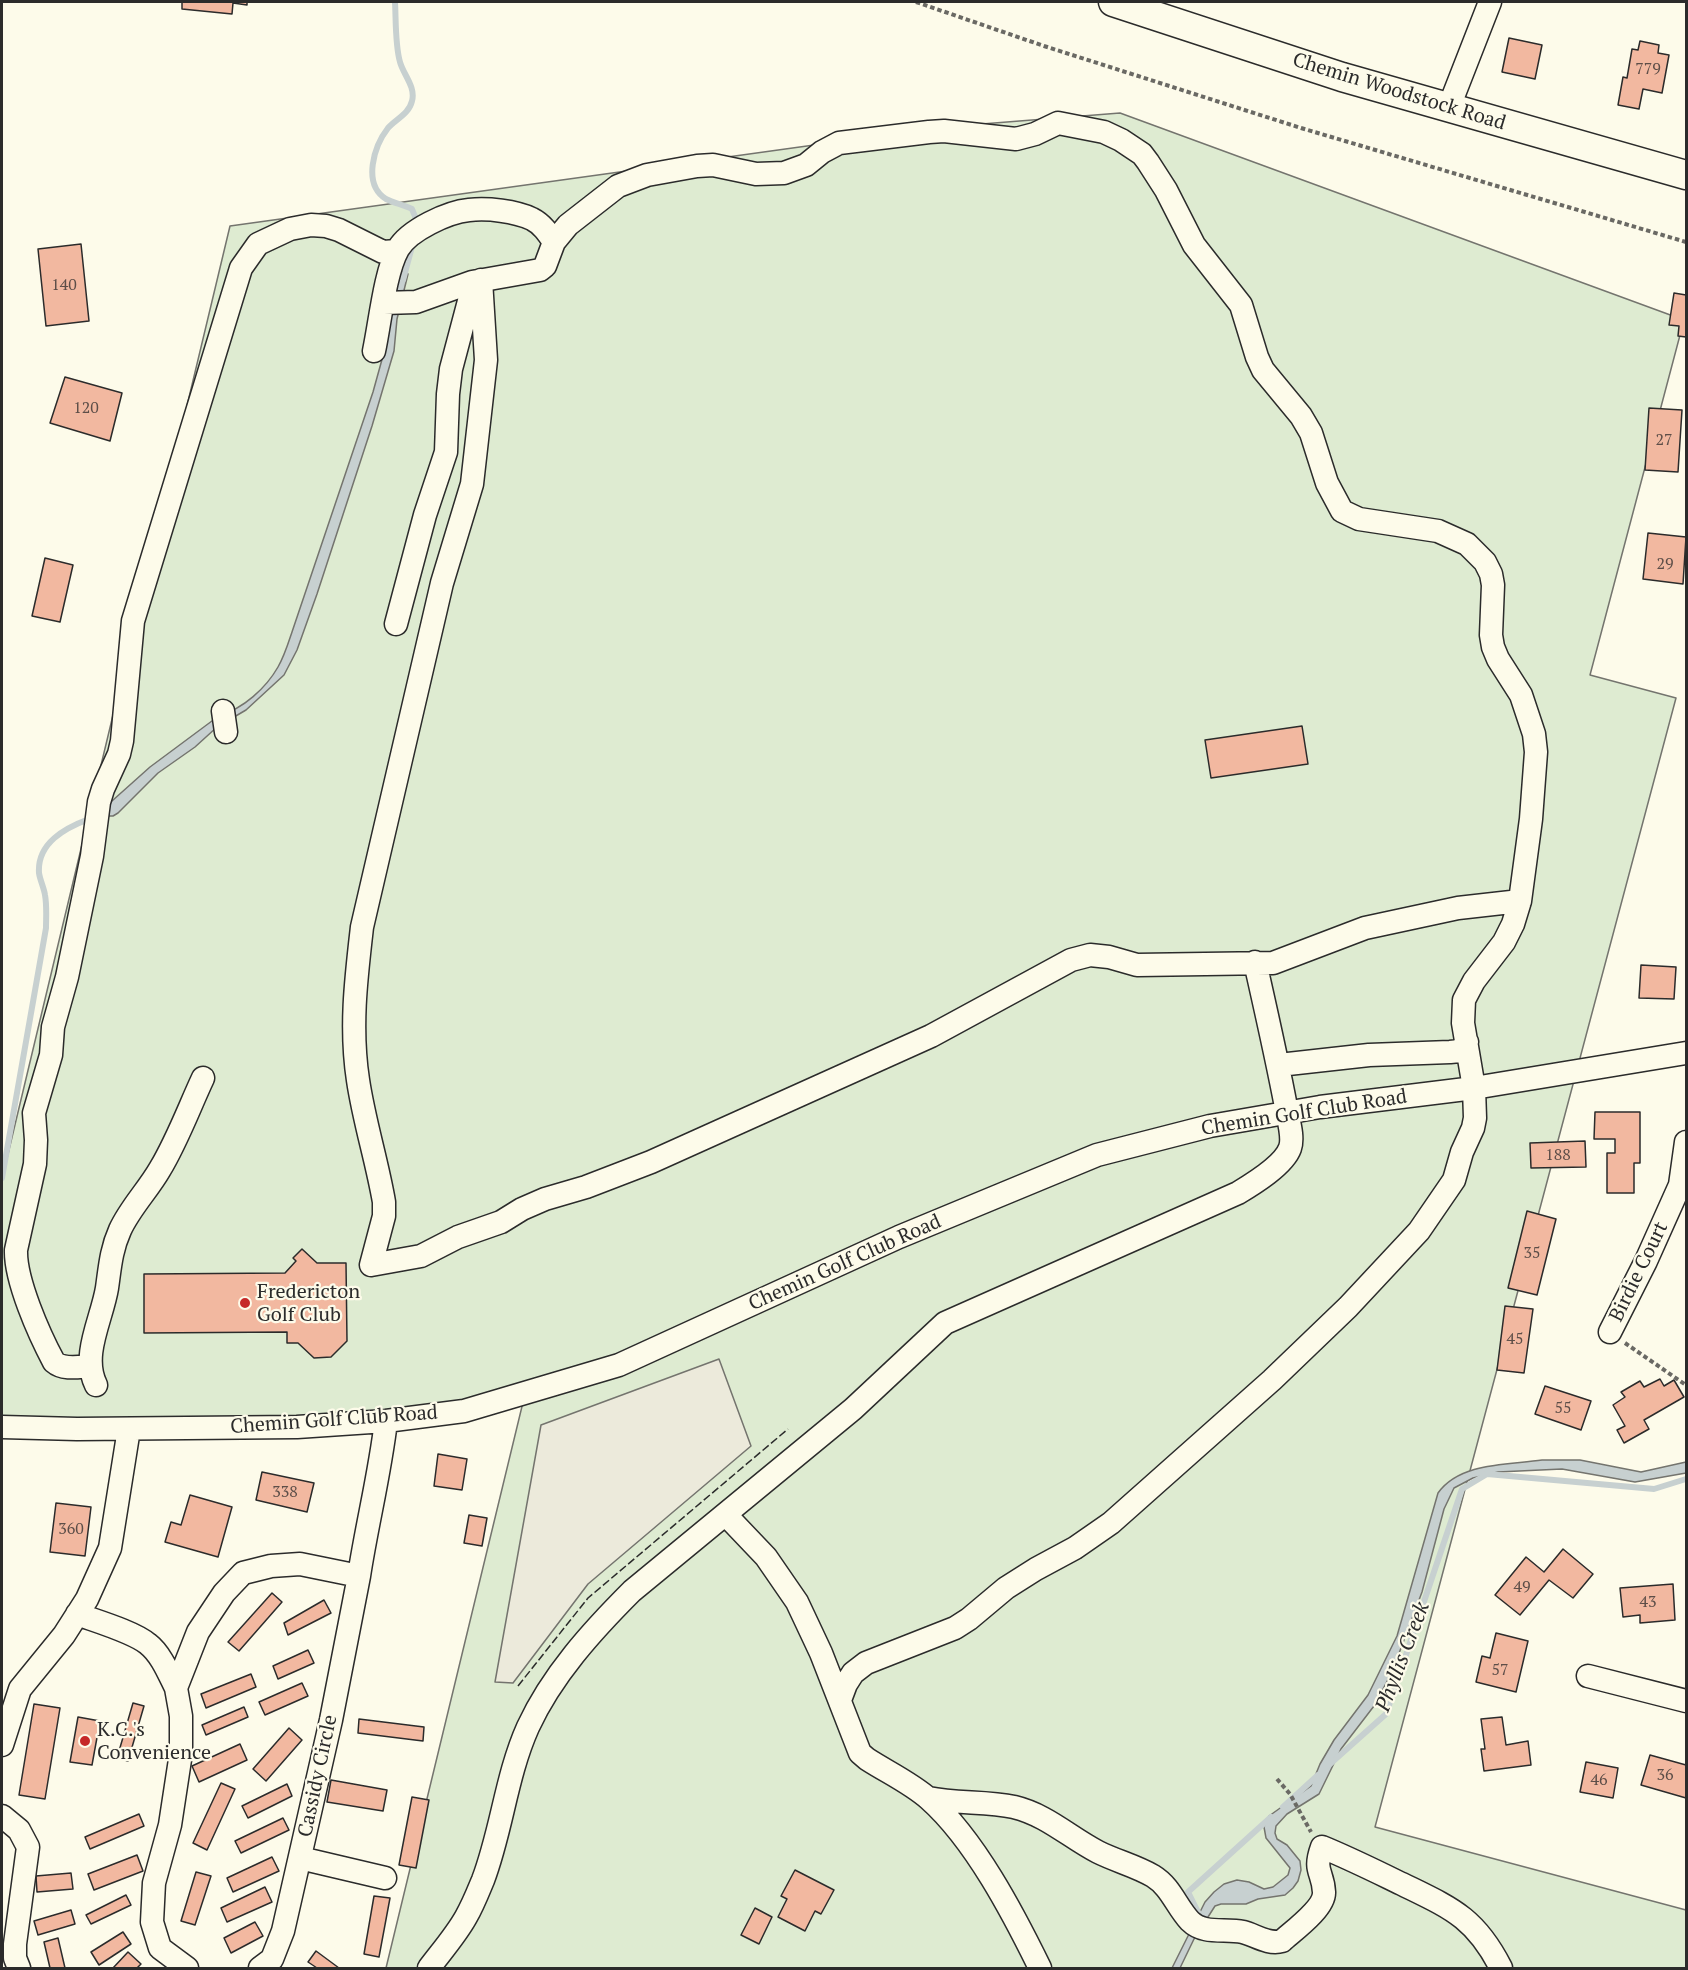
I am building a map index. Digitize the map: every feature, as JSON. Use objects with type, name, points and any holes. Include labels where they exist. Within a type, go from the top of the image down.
[{"type":"main road","name":"Chemin Woodstock Road","points":[[1113,2],[1342,77],[1686,175]]},
{"type":"street","points":[[1449,107],[1490,2]]},
{"type":"street","points":[[394,303],[481,280],[540,270],[545,266],[554,242],[568,225],[618,186],[647,175],[713,165],[756,174],[784,173],[806,165],[838,143],[944,131],[1016,139],[1027,137],[1058,123],[1104,132],[1142,154],[1166,190],[1194,246],[1240,305],[1263,370],[1301,416],[1311,433],[1327,483],[1342,511],[1359,519],[1438,531],[1452,536],[1467,544],[1485,562],[1491,574],[1493,647],[1521,695],[1534,734],[1536,752],[1531,819],[1520,901],[1513,924],[1504,942],[1474,981],[1464,1000],[1463,1023],[1474,1088],[1475,1118],[1454,1180],[1419,1231],[1348,1307],[1297,1356],[1111,1523],[1075,1548],[1006,1588],[954,1628],[866,1663],[853,1673],[840,1700]]},
{"type":"street","points":[[374,351],[394,303],[397,251],[408,237],[418,230],[468,210],[482,210],[518,214],[533,220],[543,227],[554,242]]},
{"type":"street","points":[[203,1078],[161,1168],[129,1213],[114,1243],[107,1289],[95,1337],[93,1376],[59,1366],[54,1362],[21,1284],[15,1263],[15,1250],[35,1164],[34,1113],[51,1055],[53,1027],[67,977],[92,856],[99,802],[122,741],[133,621],[236,282],[250,254],[258,244],[270,237],[290,229],[311,225],[339,230],[383,252],[397,251]]},
{"type":"street","points":[[396,624],[425,515],[448,442],[447,394],[451,369],[469,301],[481,280]]},
{"type":"street","points":[[481,280],[486,360],[474,470],[468,503],[442,583],[362,927],[355,986],[354,1042],[358,1079],[384,1202],[384,1216],[371,1265],[421,1256],[458,1237],[501,1222],[545,1198],[585,1187],[651,1162],[931,1036],[1071,960],[1090,954],[1137,965],[1273,963],[1365,928],[1412,916],[1520,901]]},
{"type":"street","points":[[443,461],[474,470]]},
{"type":"street","points":[[429,1968],[465,1919],[484,1877],[515,1763],[528,1728],[548,1691],[574,1656],[609,1614],[632,1591],[853,1409],[945,1323],[1253,1184],[1287,1154],[1292,1141],[1256,962]]},
{"type":"street","points":[[1278,1065],[1369,1055],[1460,1051],[1467,1042]]},
{"type":"street","name":"Chemin Golf Club Road","points":[[2,1427],[129,1429],[297,1427],[386,1421],[464,1411],[619,1365],[899,1237],[1097,1155],[1210,1126],[1287,1113],[1474,1088],[1686,1053]]},
{"type":"street","name":"Birdie Court","points":[[1610,1332],[1646,1261],[1680,1185],[1686,1142]]},
{"type":"street","name":"Cassidy Circle","points":[[260,1968],[272,1959],[284,1931],[331,1720],[366,1529],[381,1461],[386,1421]]},
{"type":"street","points":[[2,1745],[20,1689],[64,1635],[87,1599],[110,1548],[129,1429]]},
{"type":"street","points":[[726,1515],[766,1557],[797,1602],[840,1700],[860,1753],[928,1798],[956,1827],[978,1856],[1040,1968]]},
{"type":"street","points":[[176,1688],[198,1632],[225,1593],[243,1573],[271,1566],[300,1564],[359,1576]]},
{"type":"street","points":[[77,1614],[148,1644],[164,1664],[176,1688],[181,1716],[181,1753],[170,1825],[154,1883],[152,1922],[160,1948],[187,1968]]},
{"type":"street","points":[[1588,1676],[1686,1701]]},
{"type":"street","points":[[928,1798],[949,1802],[997,1804],[1046,1818],[1096,1851],[1141,1870],[1161,1882],[1199,1926],[1240,1931],[1271,1942],[1282,1941],[1322,1903],[1324,1892],[1317,1864],[1322,1846],[1457,1911],[1483,1938],[1501,1968]]},
{"type":"street","points":[[2,1816],[19,1830],[28,1847],[15,1944],[15,1958],[19,1968]]},
{"type":"street","points":[[300,1858],[385,1878]]},
{"type":"path","points":[[916,2],[1044,46],[1301,128],[1686,242]]},
{"type":"path","points":[[1610,1332],[1686,1385]]},
{"type":"path","points":[[1277,1779],[1301,1812]]},
{"type":"green space","name":"Fredericton Golf Club","points":[[1120,113],[1684,320],[1590,675],[1676,698],[1375,1827],[1686,1910],[1686,1968],[386,1968],[525,1394],[464,1411],[2,1427],[2,1179],[230,226],[944,127]]},
{"type":"shaded area","points":[[399,271],[408,274],[397,319],[394,351],[317,594],[297,650],[284,675],[246,710],[217,727],[195,747],[158,773],[118,813],[106,816],[103,809],[150,767],[220,715],[237,708],[253,697],[267,683],[280,663],[373,392],[386,345]]},
{"type":"shaded area","points":[[719,1359],[751,1446],[588,1584],[513,1683],[495,1682],[541,1425]]},
{"type":"shaded area","points":[[1542,1460],[1580,1460],[1641,1472],[1686,1462],[1686,1473],[1635,1482],[1562,1469],[1498,1472],[1473,1478],[1454,1488],[1444,1509],[1422,1592],[1392,1672],[1374,1706],[1341,1749],[1319,1794],[1287,1814],[1276,1826],[1277,1839],[1287,1845],[1300,1861],[1301,1870],[1298,1881],[1285,1895],[1258,1899],[1246,1904],[1215,1906],[1194,1939],[1180,1968],[1172,1968],[1205,1902],[1214,1892],[1224,1884],[1237,1880],[1249,1882],[1264,1889],[1273,1887],[1288,1875],[1290,1868],[1266,1838],[1264,1827],[1269,1816],[1311,1786],[1334,1740],[1368,1695],[1397,1636],[1438,1493],[1447,1483],[1472,1470],[1500,1464]]},
{"type":"building","points":[[182,2],[247,2],[247,5],[233,3],[232,14],[182,9]]},
{"type":"building","points":[[1509,38],[1542,45],[1535,79],[1502,72]]},
{"type":"building","points":[[1640,41],[1659,45],[1658,53],[1669,55],[1662,93],[1643,89],[1639,109],[1618,105],[1623,77],[1627,78],[1632,49],[1638,50]]},
{"type":"building","points":[[81,244],[89,321],[46,326],[38,249]]},
{"type":"building","points":[[1674,293],[1686,295],[1686,337],[1678,336],[1679,326],[1669,325]]},
{"type":"building","points":[[65,377],[122,393],[110,441],[50,423]]},
{"type":"building","points":[[1649,408],[1682,410],[1678,472],[1645,470]]},
{"type":"building","points":[[1648,533],[1686,537],[1683,584],[1643,579]]},
{"type":"building","points":[[45,558],[73,565],[60,622],[32,616]]},
{"type":"building","points":[[1302,726],[1308,764],[1211,778],[1205,740]]},
{"type":"building","points":[[1641,965],[1676,967],[1674,999],[1639,998]]},
{"type":"building","points":[[1595,1112],[1640,1112],[1640,1163],[1634,1163],[1634,1193],[1607,1193],[1607,1153],[1615,1153],[1615,1139],[1594,1139]]},
{"type":"building","points":[[1585,1141],[1586,1167],[1531,1168],[1530,1143]]},
{"type":"building","points":[[1527,1211],[1556,1219],[1537,1295],[1508,1288]]},
{"type":"building","name":"Fredericton Golf Club","points":[[302,1249],[317,1263],[346,1263],[347,1341],[331,1357],[314,1358],[298,1343],[287,1343],[287,1332],[144,1333],[144,1274],[285,1273],[296,1261],[293,1258]]},
{"type":"building","points":[[1505,1306],[1533,1309],[1524,1373],[1497,1370]]},
{"type":"building","points":[[1660,1379],[1664,1386],[1674,1380],[1684,1397],[1644,1420],[1649,1429],[1624,1443],[1617,1430],[1625,1426],[1613,1405],[1625,1397],[1621,1392],[1640,1381],[1644,1387]]},
{"type":"building","points":[[1545,1386],[1591,1401],[1581,1430],[1535,1414]]},
{"type":"building","points":[[438,1454],[467,1459],[462,1490],[434,1486]]},
{"type":"building","points":[[262,1472],[314,1483],[307,1512],[256,1500]]},
{"type":"building","points":[[190,1495],[232,1507],[218,1557],[165,1542],[171,1522],[181,1525]]},
{"type":"building","points":[[56,1503],[91,1507],[85,1556],[50,1552]]},
{"type":"building","points":[[469,1515],[487,1518],[482,1546],[464,1543]]},
{"type":"building","points":[[1563,1549],[1593,1574],[1573,1598],[1549,1580],[1520,1615],[1495,1595],[1526,1557],[1544,1572]]},
{"type":"building","points":[[1673,1584],[1675,1620],[1640,1623],[1640,1615],[1623,1617],[1620,1588]]},
{"type":"building","points":[[272,1593],[282,1602],[239,1651],[228,1642]]},
{"type":"building","points":[[324,1600],[331,1613],[288,1635],[284,1623]]},
{"type":"building","points":[[1496,1633],[1528,1641],[1516,1692],[1476,1682],[1482,1656],[1490,1658]]},
{"type":"building","points":[[308,1650],[314,1663],[278,1679],[273,1666]]},
{"type":"building","points":[[251,1674],[256,1687],[206,1708],[201,1694]]},
{"type":"building","points":[[302,1683],[308,1696],[265,1715],[259,1702]]},
{"type":"building","points":[[133,1703],[144,1706],[128,1761],[117,1758]]},
{"type":"building","points":[[34,1704],[60,1708],[45,1799],[19,1795]]},
{"type":"building","points":[[244,1707],[248,1717],[206,1735],[202,1725]]},
{"type":"building","name":"K.C.'s Convenience","points":[[78,1717],[100,1721],[92,1765],[70,1762]]},
{"type":"building","points":[[1502,1717],[1506,1745],[1528,1741],[1531,1765],[1484,1771],[1481,1749],[1485,1749],[1481,1719]]},
{"type":"building","points":[[359,1719],[424,1727],[423,1741],[358,1733]]},
{"type":"building","points":[[289,1728],[302,1740],[266,1781],[253,1769]]},
{"type":"building","points":[[240,1744],[247,1760],[199,1782],[192,1766]]},
{"type":"building","points":[[1650,1755],[1686,1765],[1686,1798],[1641,1785]]},
{"type":"building","points":[[1586,1762],[1618,1768],[1613,1798],[1580,1792]]},
{"type":"building","points":[[331,1780],[387,1790],[383,1811],[327,1802]]},
{"type":"building","points":[[221,1783],[235,1789],[207,1850],[193,1843]]},
{"type":"building","points":[[287,1784],[292,1796],[248,1818],[242,1806]]},
{"type":"building","points":[[412,1797],[429,1800],[416,1868],[399,1865]]},
{"type":"building","points":[[139,1814],[144,1826],[90,1849],[85,1837]]},
{"type":"building","points":[[283,1818],[289,1830],[241,1853],[235,1841]]},
{"type":"building","points":[[137,1855],[143,1871],[94,1890],[88,1874]]},
{"type":"building","points":[[272,1857],[279,1871],[233,1892],[227,1878]]},
{"type":"building","points":[[795,1870],[834,1890],[821,1914],[815,1911],[805,1931],[778,1917],[787,1899],[781,1896]]},
{"type":"building","points":[[196,1872],[211,1876],[195,1925],[181,1921]]},
{"type":"building","points":[[71,1873],[73,1889],[37,1892],[36,1876]]},
{"type":"building","points":[[265,1887],[272,1902],[227,1922],[221,1908]]},
{"type":"building","points":[[126,1895],[131,1905],[91,1924],[86,1915]]},
{"type":"building","points":[[374,1896],[390,1898],[379,1957],[364,1954]]},
{"type":"building","points":[[755,1908],[772,1917],[759,1944],[741,1935]]},
{"type":"building","points":[[71,1910],[75,1924],[38,1935],[34,1921]]},
{"type":"building","points":[[255,1922],[263,1936],[231,1953],[224,1938]]},
{"type":"building","points":[[123,1932],[131,1944],[99,1965],[91,1952]]},
{"type":"building","points":[[58,1938],[65,1968],[50,1968],[44,1942]]},
{"type":"building","points":[[316,1951],[339,1968],[317,1968],[308,1962]]},
{"type":"building","points":[[128,1952],[141,1964],[137,1968],[113,1968]]},
{"type":"waterway","points":[[395,2],[398,55],[413,96],[408,109],[388,128],[378,145],[372,175],[379,192],[386,199],[412,209],[416,219]]},
{"type":"waterway","points":[[403,280],[413,243]]},
{"type":"waterway","points":[[2,1178],[46,928],[46,899],[39,873],[40,862],[43,853],[54,838],[89,819]]},
{"type":"waterway","name":"Phyllis Creek","points":[[1330,1764],[1386,1714],[1462,1489],[1487,1474],[1654,1489],[1686,1479]]},
{"type":"waterway","name":"Phyllis Creek","points":[[1283,1807],[1318,1775]]},
{"type":"waterway","name":"Phyllis Creek","points":[[1202,1920],[1188,1892],[1271,1817]]},
{"type":"fence","points":[[518,1686],[588,1598],[788,1429]]},
{"type":"place","name":"Fredericton Golf Club","points":[[245,1303]]},
{"type":"place","name":"K.C.'s Convenience","points":[[85,1741]]}]
